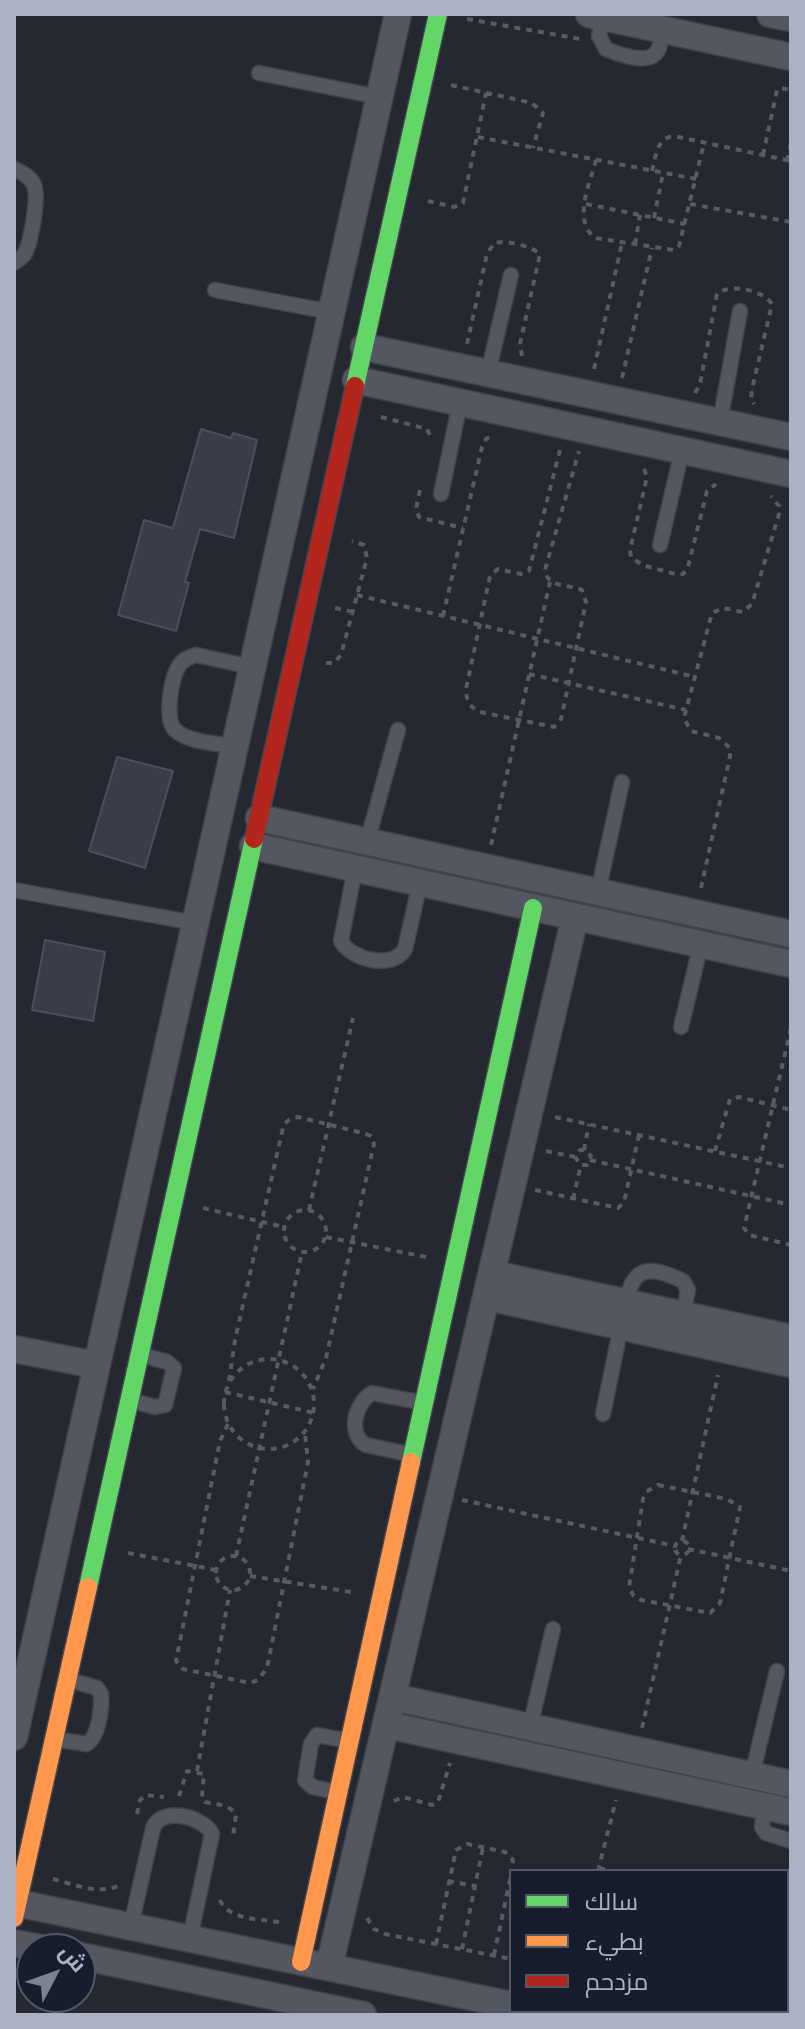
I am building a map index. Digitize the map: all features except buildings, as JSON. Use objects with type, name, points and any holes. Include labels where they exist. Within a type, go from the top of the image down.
[{"type":"street","points":[[14,1737],[21,1669],[96,1365],[398,14]]},
{"type":"street","points":[[438,14],[259,818],[214,1054],[173,1201],[16,1910],[131,1926],[509,2005]]},
{"type":"street","points":[[770,14],[791,18]]},
{"type":"street","points":[[596,15],[791,57]]},
{"type":"street","points":[[364,347],[791,437]]},
{"type":"street","points":[[356,380],[791,474]]},
{"type":"street","points":[[259,818],[791,934]]},
{"type":"street","points":[[253,846],[791,964]]},
{"type":"street","points":[[301,1962],[533,908]]},
{"type":"street","points":[[329,1967],[575,917]]},
{"type":"street","points":[[490,1285],[623,1314],[724,1349],[791,1364]]},
{"type":"street","points":[[623,1314],[683,1315],[791,1338]]},
{"type":"street","points":[[14,1349],[96,1365]]},
{"type":"street","points":[[393,1697],[791,1784]]},
{"type":"street","points":[[387,1725],[791,1812]]},
{"type":"street","points":[[96,1959],[363,2015]]},
{"type":"lane","points":[[596,15],[601,43],[612,52],[648,58],[658,50],[663,30]]},
{"type":"lane","points":[[259,73],[379,97]]},
{"type":"lane","points":[[14,169],[27,176],[37,198],[27,246],[23,256],[14,263]]},
{"type":"lane","points":[[488,373],[511,275]]},
{"type":"lane","points":[[215,290],[331,312]]},
{"type":"lane","points":[[720,422],[740,311]]},
{"type":"lane","points":[[441,494],[460,403]]},
{"type":"lane","points":[[660,545],[682,451]]},
{"type":"lane","points":[[234,747],[185,736],[176,731],[167,713],[175,674],[186,658],[196,655],[252,667]]},
{"type":"lane","points":[[367,842],[398,730]]},
{"type":"lane","points":[[598,892],[622,782]]},
{"type":"lane","points":[[355,869],[341,941],[345,949],[353,954],[395,960],[405,949],[420,883]]},
{"type":"lane","points":[[14,890],[195,923]]},
{"type":"lane","points":[[681,1027],[701,944]]},
{"type":"lane","points":[[603,1414],[633,1278],[649,1271],[683,1281],[688,1290],[683,1315]]},
{"type":"lane","points":[[129,1400],[155,1407],[165,1405],[175,1373],[171,1364],[139,1355]]},
{"type":"lane","points":[[413,1455],[366,1445],[360,1441],[354,1428],[360,1404],[372,1393],[424,1403]]},
{"type":"lane","points":[[530,1727],[553,1629]]},
{"type":"lane","points":[[752,1775],[777,1671]]},
{"type":"lane","points":[[54,1739],[87,1744],[93,1741],[95,1734],[101,1694],[90,1685],[67,1679]]},
{"type":"lane","points":[[338,1793],[313,1787],[305,1780],[311,1744],[317,1735],[350,1741]]},
{"type":"lane","points":[[764,1805],[762,1827],[766,1833],[791,1841]]},
{"type":"lane","points":[[131,1926],[153,1828],[162,1815],[171,1815],[201,1822],[208,1826],[212,1834],[190,1938]]},
{"type":"path","points":[[460,23],[468,18],[477,19],[601,43]]},
{"type":"path","points":[[448,76],[451,85],[539,107],[543,113],[533,148]]},
{"type":"path","points":[[763,155],[777,90],[791,90]]},
{"type":"path","points":[[420,205],[432,201],[454,207],[463,203],[486,93]]},
{"type":"path","points":[[477,137],[696,179]]},
{"type":"path","points":[[652,171],[659,146],[667,137],[789,161],[791,143]]},
{"type":"path","points":[[596,160],[582,216],[588,232],[595,238],[674,250],[679,246],[704,143]]},
{"type":"path","points":[[654,218],[663,173]]},
{"type":"path","points":[[585,204],[685,224]]},
{"type":"path","points":[[690,204],[791,222]]},
{"type":"path","points":[[634,245],[640,215]]},
{"type":"path","points":[[461,350],[467,344],[487,254],[494,243],[501,241],[540,254],[520,344],[521,355],[528,363]]},
{"type":"path","points":[[593,377],[622,243]]},
{"type":"path","points":[[621,383],[652,248]]},
{"type":"path","points":[[688,396],[696,392],[700,384],[717,294],[724,288],[732,288],[763,296],[772,304],[752,389],[751,399],[757,407]]},
{"type":"path","points":[[370,415],[427,429],[432,435],[432,443]]},
{"type":"path","points":[[443,616],[482,447],[493,434],[502,434]]},
{"type":"path","points":[[579,451],[545,570],[550,582],[576,587],[586,595],[559,724],[554,727],[480,712],[472,708],[466,699],[466,689],[493,571],[503,569],[525,574],[529,571],[561,447],[579,451],[592,454]]},
{"type":"path","points":[[640,465],[646,470],[647,477],[631,557],[642,565],[679,575],[688,567],[707,491],[711,485],[725,485]]},
{"type":"path","points":[[422,482],[416,509],[419,517],[463,528]]},
{"type":"path","points":[[695,913],[730,748],[725,742],[691,731],[684,718],[712,613],[723,608],[743,612],[752,604],[779,514],[779,506],[767,494]]},
{"type":"path","points":[[486,868],[550,582]]},
{"type":"path","points":[[357,595],[695,677]]},
{"type":"path","points":[[529,674],[686,710]]},
{"type":"path","points":[[309,1210],[353,1018]]},
{"type":"path","points":[[791,1028],[744,1228],[749,1235],[791,1245]]},
{"type":"path","points":[[715,1151],[730,1099],[739,1097],[791,1110]]},
{"type":"path","points":[[530,1112],[791,1168]]},
{"type":"path","points":[[298,1117],[329,1125],[371,1136],[374,1144],[326,1358],[313,1389],[315,1413],[305,1434],[284,1448],[260,1449],[241,1440],[228,1424],[224,1408],[235,1340],[284,1124],[298,1117]]},
{"type":"path","points":[[584,1150],[589,1124]]},
{"type":"path","points":[[513,1185],[618,1208],[624,1202],[639,1135]]},
{"type":"path","points":[[522,1146],[575,1157],[581,1165]]},
{"type":"path","points":[[575,1157],[580,1150],[584,1150]]},
{"type":"path","points":[[581,1165],[587,1165],[591,1156],[584,1150]]},
{"type":"path","points":[[590,1160],[791,1205]]},
{"type":"path","points":[[573,1199],[581,1165]]},
{"type":"path","points":[[173,1201],[284,1227]]},
{"type":"path","points":[[309,1210],[324,1220],[326,1237],[317,1249],[302,1252],[288,1244],[284,1227],[293,1214],[309,1210]]},
{"type":"path","points":[[326,1237],[455,1262]]},
{"type":"path","points":[[236,1556],[302,1252]]},
{"type":"path","points":[[441,1496],[675,1546],[682,1541],[724,1349]]},
{"type":"path","points":[[229,1381],[242,1367],[259,1359],[278,1358],[300,1369],[313,1389]]},
{"type":"path","points":[[225,1392],[315,1413]]},
{"type":"path","points":[[228,1424],[220,1441],[176,1661],[183,1669],[250,1683],[264,1675],[267,1668],[308,1462],[305,1434]]},
{"type":"path","points":[[658,1485],[727,1499],[740,1507],[716,1610],[710,1613],[641,1600],[633,1595],[629,1587],[636,1538],[643,1499],[651,1487],[658,1485]]},
{"type":"path","points":[[682,1541],[688,1549]]},
{"type":"path","points":[[675,1546],[681,1555]]},
{"type":"path","points":[[96,1547],[216,1570]]},
{"type":"path","points":[[688,1549],[791,1571]]},
{"type":"path","points":[[638,1750],[681,1555],[688,1549]]},
{"type":"path","points":[[236,1556],[249,1567],[250,1576],[239,1589],[230,1590],[217,1579],[216,1570],[227,1557],[236,1556]]},
{"type":"path","points":[[250,1576],[382,1597]]},
{"type":"path","points":[[197,1771],[230,1590]]},
{"type":"path","points":[[391,1808],[397,1799],[403,1797],[432,1805],[438,1802],[456,1739]]},
{"type":"path","points":[[136,1820],[140,1800],[146,1795],[177,1798],[182,1792],[187,1771],[197,1771],[204,1774],[202,1797],[205,1802],[233,1809],[236,1815],[233,1836]]},
{"type":"path","points":[[599,1869],[623,1774]]},
{"type":"path","points":[[436,1944],[456,1850],[467,1844],[510,1855],[512,1869]]},
{"type":"path","points":[[462,1949],[483,1847]]},
{"type":"path","points":[[24,1872],[99,1890],[111,1890],[122,1884],[128,1874]]},
{"type":"path","points":[[448,1881],[475,1886]]},
{"type":"path","points":[[494,1955],[509,1887]]},
{"type":"path","points":[[220,1892],[220,1902],[225,1910],[234,1915],[309,1928]]},
{"type":"path","points":[[367,1909],[368,1920],[374,1929],[385,1934],[509,1959]]},
{"type":"traffic: fast","points":[[355,386],[438,14]]},
{"type":"traffic: fast","points":[[88,1587],[254,839]]},
{"type":"traffic: fast","points":[[411,1462],[533,908]]},
{"type":"traffic: slow","points":[[301,1962],[411,1462]]},
{"type":"traffic: slow","points":[[14,1918],[88,1587]]},
{"type":"traffic: jam","points":[[254,839],[355,386]]}]
